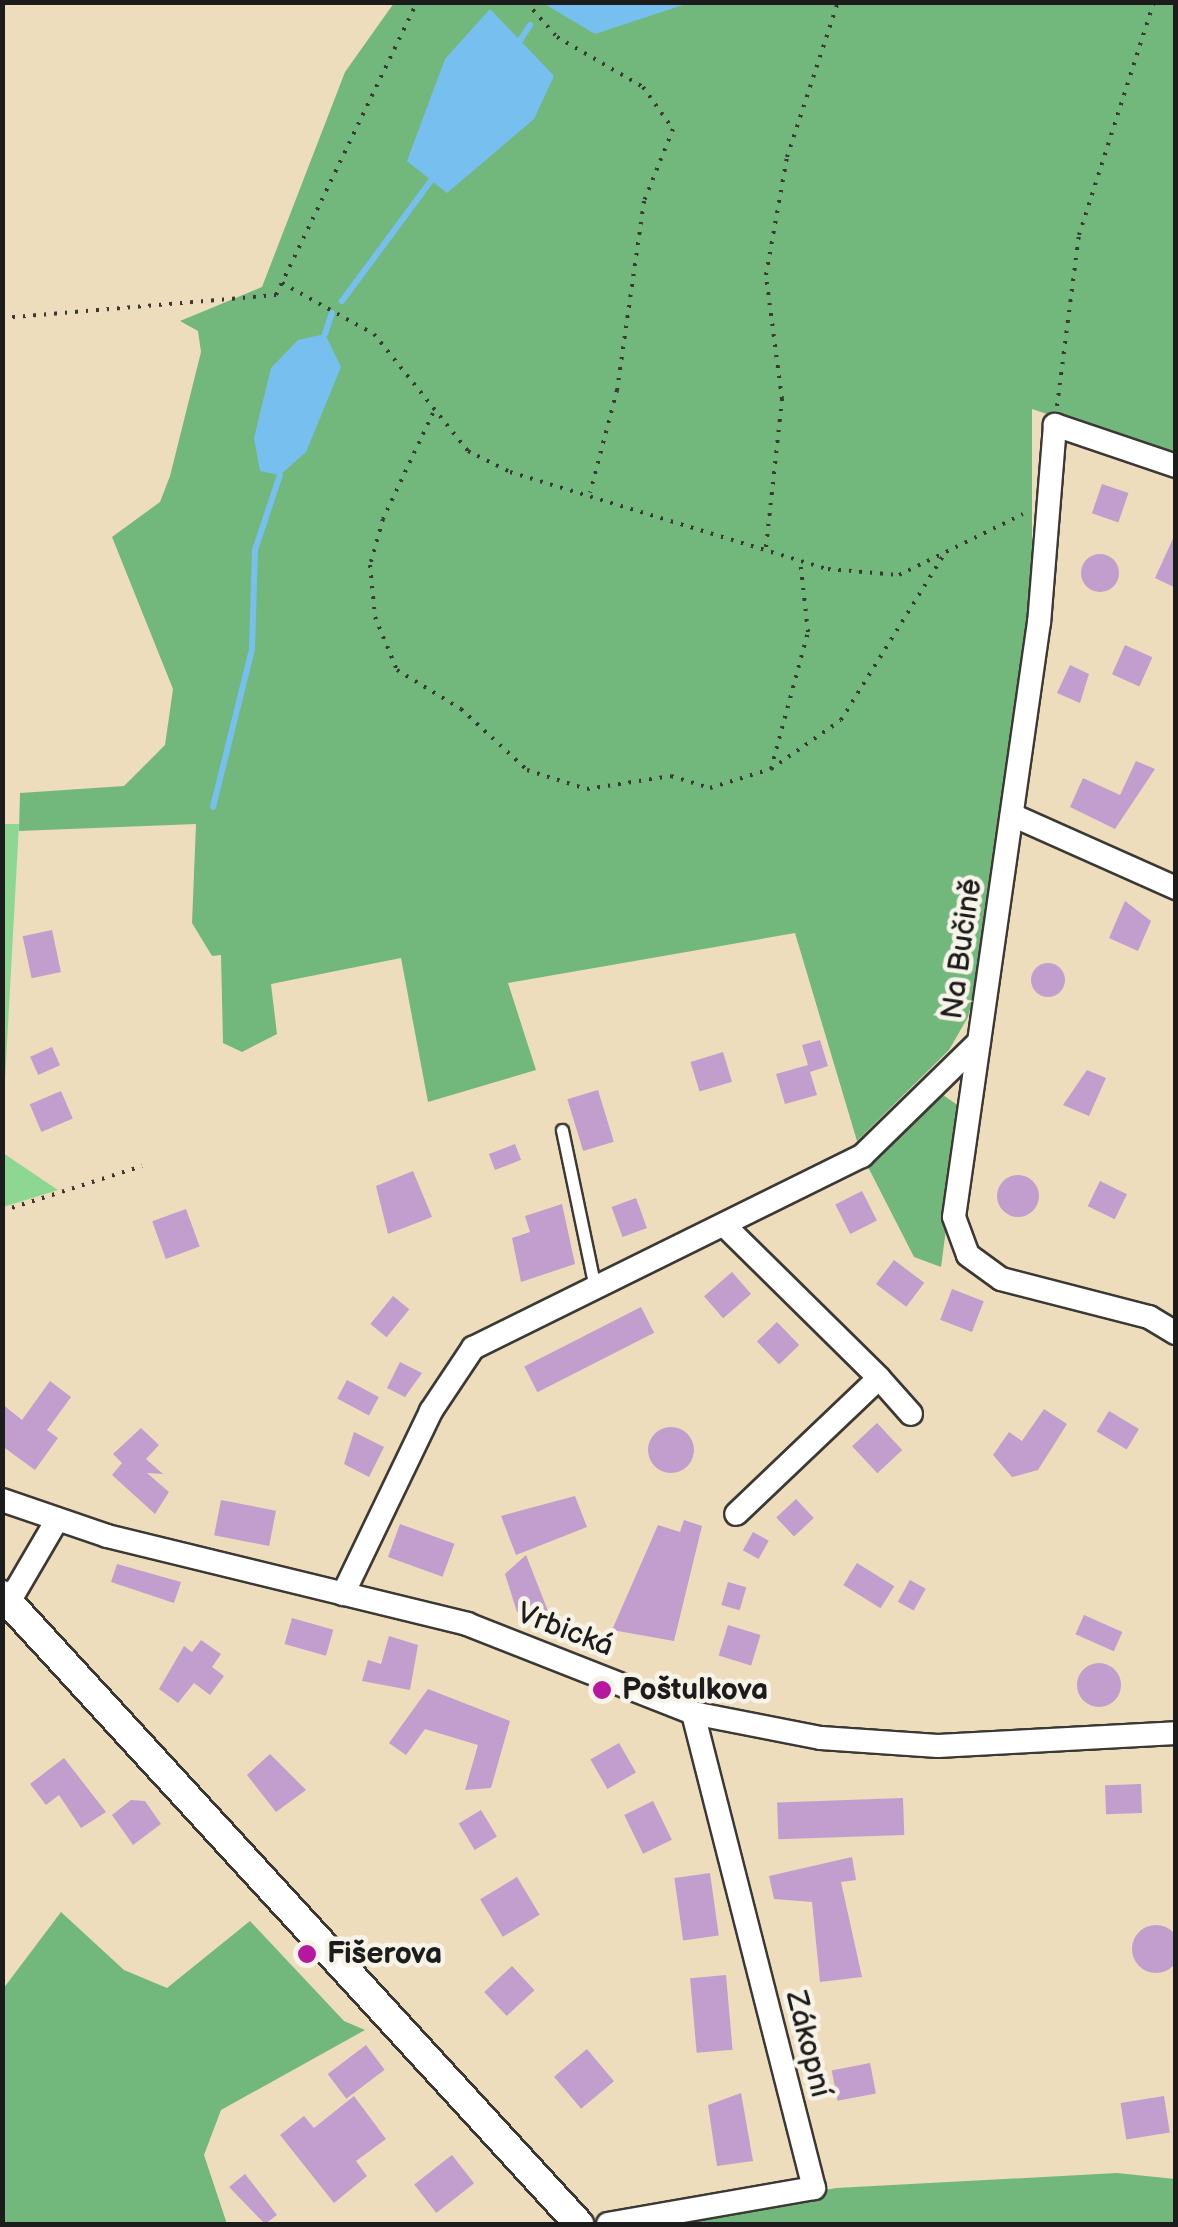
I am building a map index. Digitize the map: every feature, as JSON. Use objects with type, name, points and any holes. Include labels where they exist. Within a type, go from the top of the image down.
[{"type":"street","points":[[1054,425],[1176,466]]},
{"type":"street","name":"Na Bučině","points":[[1054,425],[1049,500],[1012,815],[954,1217],[968,1255],[1002,1279],[1149,1318],[1176,1333]]},
{"type":"street","points":[[1012,815],[1176,888]]},
{"type":"street","points":[[343,1594],[430,1410],[474,1348],[862,1156],[979,1042]]},
{"type":"street","points":[[725,1226],[879,1378],[910,1414]]},
{"type":"street","points":[[736,1514],[879,1378]]},
{"type":"street","name":"Vrbická","points":[[2,1500],[57,1520],[467,1624],[693,1712],[822,1738],[938,1746],[1176,1732]]},
{"type":"street","points":[[57,1520],[6,1598],[580,2224]]},
{"type":"street","name":"Zákopní","points":[[608,2224],[814,2188],[693,1712]]},
{"type":"lane","points":[[562,1130],[596,1288]]},
{"type":"path","points":[[2,318],[276,295],[418,2]]},
{"type":"path","points":[[526,2],[557,37],[643,87],[673,129],[644,201],[617,390],[590,493]]},
{"type":"path","points":[[766,547],[782,399],[766,276],[787,156],[838,2]]},
{"type":"path","points":[[1054,425],[1079,235],[1154,2]]},
{"type":"path","points":[[282,283],[374,334],[433,413],[468,451],[800,559],[899,575],[1049,500]]},
{"type":"path","points":[[433,413],[370,564],[376,617],[397,670],[460,709],[527,770],[587,789],[670,776],[710,788],[772,768],[841,720],[943,556]]},
{"type":"path","points":[[772,768],[808,632],[800,559]]},
{"type":"path","points":[[2,1212],[142,1166]]},
{"type":"green space","points":[[394,3],[1175,3],[1175,457],[1032,409],[1032,605],[983,956],[968,1017],[949,1050],[857,1141],[795,933],[508,983],[536,1070],[428,1102],[401,958],[271,984],[277,1034],[242,1052],[223,1043],[221,955],[212,956],[192,923],[196,824],[19,831],[20,793],[124,786],[165,745],[173,689],[112,537],[160,502],[170,476],[201,352],[198,331],[180,321],[262,287],[345,72]]},
{"type":"green space","points":[[3,824],[19,824],[3,1117]]},
{"type":"green space","points":[[940,1093],[962,1108],[941,1267],[914,1257],[868,1167]]},
{"type":"green space","points":[[3,1153],[58,1190],[3,1207]]},
{"type":"green space","points":[[61,1912],[124,1970],[167,1988],[250,1921],[344,2021],[365,2030],[221,2110],[204,2155],[227,2224],[3,2224],[3,1989]]},
{"type":"green space","points":[[1117,2173],[1175,2179],[1175,2224],[626,2224],[836,2188]]},
{"type":"water","points":[[543,3],[689,3],[595,34]]},
{"type":"water","points":[[490,9],[554,76],[534,119],[447,193],[407,161],[445,59]]},
{"type":"water","points":[[325,334],[341,367],[306,452],[280,475],[260,471],[254,438],[271,368],[298,340]]},
{"type":"building","points":[[1102,484],[1128,493],[1118,522],[1092,513]]},
{"type":"building","points":[[1176,532],[1176,588],[1155,578]]},
{"type":"building","points":[[1100,554],[1114,559],[1119,573],[1114,587],[1100,592],[1086,587],[1081,573],[1086,559]]},
{"type":"building","points":[[1125,645],[1152,657],[1139,686],[1112,674]]},
{"type":"building","points":[[1070,665],[1089,674],[1080,703],[1057,693]]},
{"type":"building","points":[[1136,761],[1155,769],[1115,829],[1070,807],[1083,778],[1120,795]]},
{"type":"building","points":[[1125,901],[1151,921],[1138,951],[1109,938]]},
{"type":"building","points":[[52,930],[61,972],[32,978],[23,936]]},
{"type":"building","points":[[1048,963],[1060,968],[1065,980],[1060,992],[1048,997],[1036,992],[1031,980],[1036,968]]},
{"type":"building","points":[[820,1040],[828,1066],[810,1072],[817,1095],[785,1104],[776,1074],[808,1065],[802,1045]]},
{"type":"building","points":[[52,1047],[60,1065],[38,1075],[30,1057]]},
{"type":"building","points":[[723,1052],[732,1082],[700,1092],[690,1062]]},
{"type":"building","points":[[1087,1070],[1106,1078],[1089,1116],[1063,1105]]},
{"type":"building","points":[[598,1090],[614,1142],[583,1151],[567,1099]]},
{"type":"building","points":[[61,1091],[73,1119],[41,1132],[30,1104]]},
{"type":"building","points":[[515,1144],[521,1160],[495,1170],[489,1154]]},
{"type":"building","points":[[413,1171],[432,1217],[388,1234],[376,1186]]},
{"type":"building","points":[[1018,1175],[1033,1181],[1039,1196],[1033,1211],[1018,1217],[1003,1211],[997,1196],[1003,1181]]},
{"type":"building","points":[[1100,1181],[1127,1194],[1115,1219],[1088,1206]]},
{"type":"building","points":[[862,1191],[877,1220],[850,1234],[835,1205]]},
{"type":"building","points":[[636,1198],[647,1228],[623,1237],[612,1207]]},
{"type":"building","points":[[562,1204],[575,1264],[521,1282],[512,1238],[530,1232],[525,1216]]},
{"type":"building","points":[[186,1209],[200,1247],[166,1259],[152,1221]]},
{"type":"building","points":[[894,1260],[924,1283],[906,1307],[876,1284]]},
{"type":"building","points":[[732,1272],[751,1294],[723,1318],[704,1296]]},
{"type":"building","points":[[952,1289],[984,1301],[972,1332],[940,1320]]},
{"type":"building","points":[[393,1296],[409,1309],[387,1337],[370,1324]]},
{"type":"building","points":[[641,1307],[654,1333],[537,1392],[524,1366]]},
{"type":"building","points":[[777,1322],[799,1345],[779,1364],[757,1341]]},
{"type":"building","points":[[400,1362],[422,1373],[405,1397],[387,1388]]},
{"type":"building","points":[[347,1380],[379,1397],[369,1415],[337,1399]]},
{"type":"building","points":[[50,1381],[71,1397],[47,1430],[58,1438],[35,1470],[2,1446],[2,1404],[22,1420]]},
{"type":"building","points":[[1044,1409],[1067,1424],[1038,1470],[1012,1477],[993,1455],[1009,1432],[1022,1441]]},
{"type":"building","points":[[1109,1411],[1139,1429],[1127,1450],[1097,1432]]},
{"type":"building","points":[[877,1423],[902,1450],[877,1473],[852,1446]]},
{"type":"building","points":[[671,1427],[688,1433],[694,1450],[688,1467],[671,1473],[654,1467],[648,1450],[654,1433]]},
{"type":"building","points":[[141,1428],[159,1445],[146,1459],[163,1474],[147,1473],[169,1492],[155,1514],[112,1475],[122,1463],[113,1454]]},
{"type":"building","points":[[354,1432],[384,1447],[369,1477],[344,1464]]},
{"type":"building","points":[[575,1496],[587,1527],[516,1555],[501,1516]]},
{"type":"building","points":[[796,1499],[814,1518],[794,1536],[776,1517]]},
{"type":"building","points":[[221,1500],[276,1511],[269,1546],[214,1535]]},
{"type":"building","points":[[684,1520],[702,1526],[674,1641],[612,1630],[658,1525],[680,1532]]},
{"type":"building","points":[[400,1524],[455,1544],[443,1577],[388,1557]]},
{"type":"building","points":[[753,1532],[769,1541],[759,1559],[743,1550]]},
{"type":"building","points":[[526,1555],[548,1611],[529,1619],[517,1612],[505,1574]]},
{"type":"building","points":[[857,1563],[894,1586],[881,1608],[843,1585]]},
{"type":"building","points":[[117,1564],[181,1582],[174,1603],[111,1582]]},
{"type":"building","points":[[910,1580],[926,1589],[914,1611],[898,1602]]},
{"type":"building","points":[[728,1582],[746,1587],[740,1610],[721,1605]]},
{"type":"building","points":[[1084,1615],[1122,1632],[1114,1651],[1075,1634]]},
{"type":"building","points":[[292,1618],[333,1630],[326,1656],[285,1644]]},
{"type":"building","points":[[728,1625],[761,1635],[751,1666],[719,1656]]},
{"type":"building","points":[[389,1636],[418,1645],[410,1690],[362,1681],[368,1660],[381,1664]]},
{"type":"building","points":[[201,1640],[221,1654],[212,1667],[224,1676],[210,1695],[194,1683],[178,1703],[159,1689],[184,1646],[192,1652]]},
{"type":"building","points":[[1099,1663],[1114,1670],[1121,1685],[1114,1700],[1099,1707],[1084,1700],[1077,1685],[1084,1670]]},
{"type":"building","points":[[428,1689],[510,1721],[491,1788],[465,1790],[478,1745],[425,1729],[406,1755],[389,1743]]},
{"type":"building","points":[[619,1743],[636,1772],[607,1789],[590,1760]]},
{"type":"building","points":[[270,1754],[306,1790],[276,1812],[247,1775]]},
{"type":"building","points":[[64,1758],[106,1812],[81,1828],[59,1795],[46,1805],[30,1784]]},
{"type":"building","points":[[1141,1784],[1142,1813],[1106,1814],[1105,1785]]},
{"type":"building","points":[[903,1798],[904,1835],[778,1839],[777,1802]]},
{"type":"building","points":[[131,1800],[145,1801],[161,1824],[133,1845],[112,1815]]},
{"type":"building","points":[[653,1801],[672,1840],[643,1854],[624,1815]]},
{"type":"building","points":[[481,1810],[497,1837],[475,1850],[459,1823]]},
{"type":"building","points":[[852,1857],[856,1880],[841,1882],[862,1977],[820,1982],[812,1902],[774,1899],[769,1876]]},
{"type":"building","points":[[710,1873],[719,1935],[683,1940],[674,1878]]},
{"type":"building","points":[[517,1877],[540,1915],[503,1937],[480,1899]]},
{"type":"building","points":[[1156,1925],[1173,1932],[1180,1949],[1173,1966],[1156,1973],[1139,1966],[1132,1949],[1139,1932]]},
{"type":"building","points":[[512,1966],[535,1990],[507,2016],[484,1992]]},
{"type":"building","points":[[726,1975],[733,2050],[697,2053],[690,1978]]},
{"type":"building","points":[[366,2045],[385,2070],[346,2099],[328,2074]]},
{"type":"building","points":[[587,2049],[614,2081],[581,2109],[554,2077]]},
{"type":"building","points":[[870,2063],[876,2093],[838,2101],[832,2070]]},
{"type":"building","points":[[741,2093],[753,2161],[717,2166],[708,2105]]},
{"type":"building","points":[[354,2096],[386,2139],[356,2161],[367,2176],[334,2203],[280,2135],[304,2116],[314,2128]]},
{"type":"building","points":[[1164,2096],[1170,2133],[1126,2139],[1121,2103]]},
{"type":"building","points":[[452,2155],[474,2183],[436,2213],[414,2185]]},
{"type":"building","points":[[245,2174],[277,2215],[265,2224],[229,2187]]},
{"type":"waterway","points":[[517,45],[530,25]]},
{"type":"waterway","points":[[342,301],[436,174]]},
{"type":"waterway","points":[[325,334],[332,313]]},
{"type":"waterway","points":[[213,807],[252,649],[255,550],[280,475]]},
{"type":"place","name":"Poštulkova","points":[[602,1690]]},
{"type":"place","name":"Fišerova","points":[[307,1954]]}]
